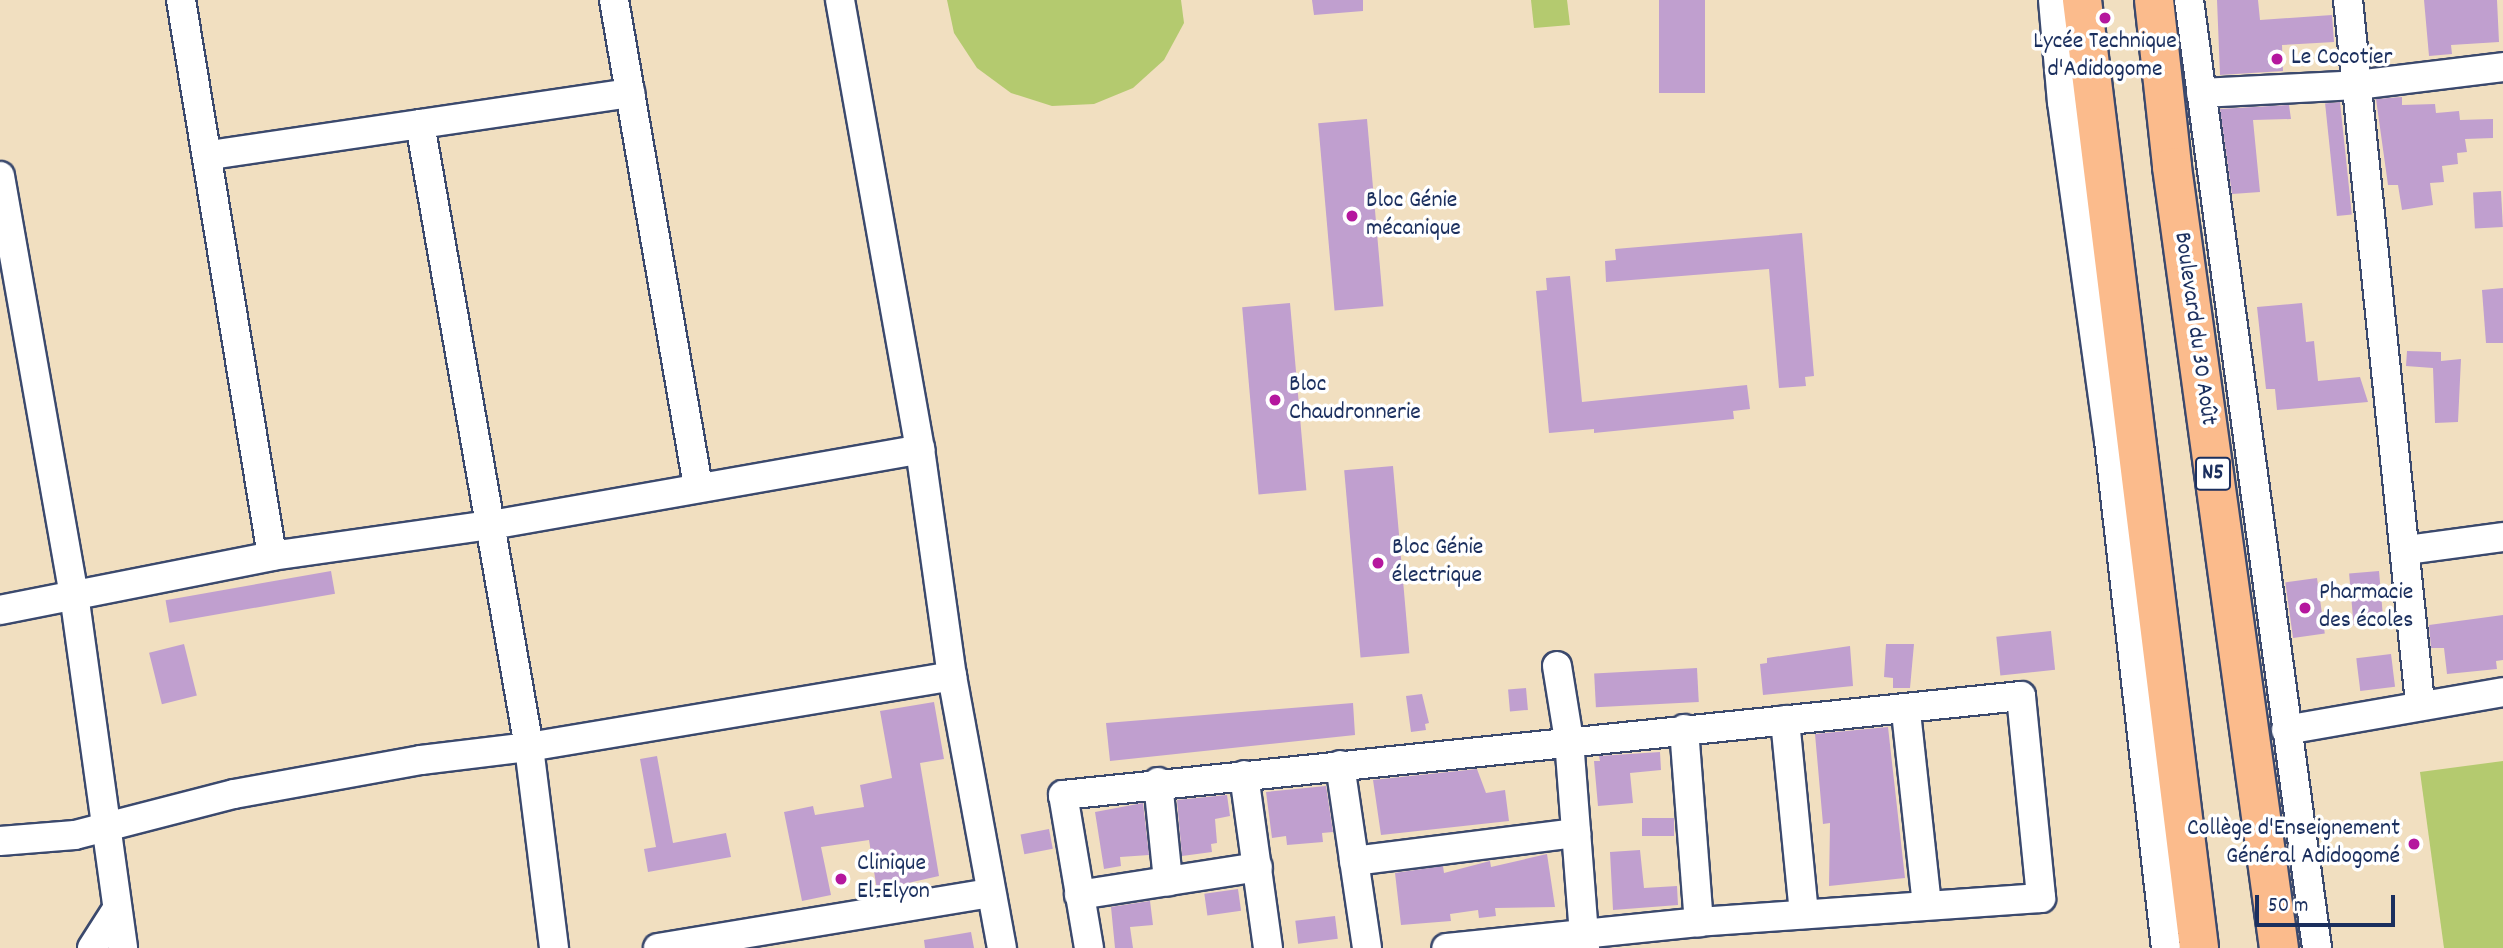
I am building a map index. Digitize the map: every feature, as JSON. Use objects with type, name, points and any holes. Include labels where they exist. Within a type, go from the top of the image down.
[{"type":"highway","points":[[2081,0],[2199,948]]},
{"type":"highway","name":"Boulevard du 30 Août","points":[[2154,0],[2181,233],[2278,948]]},
{"type":"street","points":[[181,0],[209,155],[272,556]]},
{"type":"street","points":[[614,0],[698,488]]},
{"type":"street","points":[[840,0],[920,449],[952,676],[1002,948]]},
{"type":"street","points":[[2053,0],[2062,102],[2109,441],[2166,948]]},
{"type":"street","points":[[2189,0],[2317,948]]},
{"type":"street","points":[[2348,0],[2407,550],[2420,703]]},
{"type":"street","points":[[2201,93],[2357,85],[2503,67]]},
{"type":"street","points":[[209,155],[630,93]]},
{"type":"street","points":[[420,124],[529,747],[554,948]]},
{"type":"street","points":[[0,176],[74,594],[109,824],[115,912],[123,948]]},
{"type":"street","points":[[0,610],[272,556],[491,524],[920,449]]},
{"type":"street","points":[[2407,550],[2503,537]]},
{"type":"street","points":[[1557,666],[1569,740],[1584,940]]},
{"type":"street","points":[[0,841],[49,840],[276,786],[529,747],[952,676]]},
{"type":"street","points":[[2286,730],[2420,703],[2503,692]]},
{"type":"street","points":[[1089,948],[1063,795],[1158,782],[1569,740],[1906,712],[2021,696],[2041,898],[1699,922],[1584,940],[1446,948]]},
{"type":"street","points":[[1906,712],[1927,904]]},
{"type":"street","points":[[1785,720],[1804,914]]},
{"type":"street","points":[[1684,729],[1699,922]]},
{"type":"street","points":[[1340,765],[1367,948]]},
{"type":"street","points":[[1244,775],[1268,948]]},
{"type":"street","points":[[1158,782],[1168,881]]},
{"type":"street","points":[[1354,860],[1576,833]]},
{"type":"street","points":[[1079,895],[1258,867]]},
{"type":"street","points":[[658,948],[990,893]]},
{"type":"street","points":[[92,948],[115,912]]},
{"type":"green space","points":[[947,0],[1181,0],[1184,23],[1164,60],[1133,88],[1094,104],[1052,106],[1011,93],[977,68],[954,33]]},
{"type":"green space","points":[[1531,0],[1567,0],[1570,25],[1534,28]]},
{"type":"green space","points":[[2503,761],[2503,948],[2444,948],[2420,772]]},
{"type":"building","points":[[1312,0],[1363,0],[1363,11],[1314,15]]},
{"type":"building","points":[[1659,0],[1705,0],[1705,93],[1659,93]]},
{"type":"building","name":"Le Cocotier","points":[[2217,0],[2258,0],[2260,20],[2332,15],[2334,42],[2282,45],[2283,71],[2220,75]]},
{"type":"building","points":[[2424,0],[2497,0],[2499,42],[2451,45],[2452,54],[2429,56]]},
{"type":"building","points":[[2402,97],[2402,105],[2435,104],[2436,113],[2459,111],[2460,120],[2493,119],[2493,138],[2465,139],[2467,152],[2457,153],[2458,164],[2442,166],[2444,182],[2430,183],[2433,205],[2402,210],[2398,185],[2388,185],[2376,99]]},
{"type":"building","points":[[2340,102],[2352,214],[2337,216],[2325,104]]},
{"type":"building","points":[[2289,105],[2291,119],[2253,120],[2260,192],[2232,194],[2220,109]]},
{"type":"building","name":"Bloc Génie mécanique","points":[[1367,119],[1383,306],[1335,311],[1318,123]]},
{"type":"building","points":[[2501,191],[2503,227],[2475,228],[2473,192]]},
{"type":"building","points":[[1802,233],[1814,376],[1805,377],[1806,386],[1779,388],[1769,269],[1606,282],[1605,261],[1616,260],[1615,249]]},
{"type":"building","points":[[1570,276],[1582,402],[1747,385],[1750,409],[1733,411],[1734,419],[1594,433],[1594,429],[1549,433],[1536,291],[1547,290],[1546,278]]},
{"type":"building","points":[[2503,288],[2503,343],[2486,343],[2482,290]]},
{"type":"building","name":"Bloc Chaudronnerie","points":[[1290,303],[1306,490],[1259,494],[1242,307]]},
{"type":"building","points":[[2302,303],[2306,342],[2314,341],[2318,381],[2360,377],[2368,402],[2277,410],[2275,389],[2266,389],[2257,307]]},
{"type":"building","points":[[2407,351],[2441,352],[2441,361],[2461,359],[2458,422],[2435,423],[2433,368],[2406,366]]},
{"type":"building","name":"Bloc Génie électrique","points":[[1393,466],[1409,653],[1361,658],[1344,470]]},
{"type":"building","points":[[331,571],[335,594],[170,623],[166,600]]},
{"type":"building","points":[[2379,571],[2384,623],[2354,625],[2349,574]]},
{"type":"building","name":"Pharmacie des écoles","points":[[2317,578],[2325,633],[2293,638],[2285,582]]},
{"type":"building","points":[[2503,615],[2503,660],[2496,661],[2497,669],[2447,674],[2444,648],[2431,648],[2429,625]]},
{"type":"building","points":[[2051,631],[2055,670],[2000,676],[1996,637]]},
{"type":"building","points":[[184,644],[197,695],[162,704],[149,653]]},
{"type":"building","points":[[1886,644],[1914,644],[1910,688],[1893,688],[1893,678],[1884,677]]},
{"type":"building","points":[[1850,646],[1853,686],[1763,695],[1760,664],[1767,663],[1767,658]]},
{"type":"building","points":[[2391,654],[2395,687],[2360,691],[2356,658]]},
{"type":"building","points":[[1697,668],[1699,702],[1596,707],[1594,673]]},
{"type":"building","points":[[1526,688],[1528,710],[1510,711],[1508,690]]},
{"type":"building","points":[[1422,694],[1429,723],[1425,724],[1426,730],[1411,732],[1406,696]]},
{"type":"building","points":[[934,702],[944,759],[920,763],[939,876],[877,890],[869,840],[821,847],[831,895],[802,901],[784,812],[813,806],[815,815],[864,807],[860,785],[892,778],[880,711]]},
{"type":"building","points":[[1353,703],[1355,735],[1110,761],[1106,723]]},
{"type":"building","points":[[1888,727],[1905,878],[1829,886],[1830,823],[1823,824],[1815,734]]},
{"type":"building","points":[[1660,752],[1661,770],[1630,773],[1633,803],[1598,806],[1594,761],[1600,761],[1599,756]]},
{"type":"building","points":[[657,756],[673,843],[726,833],[731,857],[648,872],[644,849],[656,847],[640,759]]},
{"type":"building","points":[[1477,769],[1486,793],[1505,790],[1509,821],[1381,835],[1373,780]]},
{"type":"building","points":[[1326,786],[1333,832],[1322,833],[1323,842],[1287,845],[1286,836],[1272,838],[1266,792]]},
{"type":"building","points":[[1227,795],[1230,816],[1215,819],[1217,843],[1211,844],[1212,852],[1182,856],[1177,800]]},
{"type":"building","points":[[1143,803],[1149,855],[1120,857],[1121,866],[1104,869],[1095,812]]},
{"type":"building","points":[[1642,818],[1674,818],[1674,836],[1642,836]]},
{"type":"building","points":[[1049,829],[1053,849],[1024,854],[1021,835]]},
{"type":"building","points":[[1640,850],[1644,888],[1677,886],[1678,905],[1613,910],[1610,852]]},
{"type":"building","points":[[1547,854],[1555,907],[1495,908],[1496,916],[1479,918],[1478,910],[1450,914],[1451,921],[1401,925],[1395,873],[1443,866],[1444,873],[1490,861],[1491,867]]},
{"type":"building","points":[[1238,889],[1241,911],[1207,916],[1204,894]]},
{"type":"building","points":[[1150,901],[1153,925],[1130,927],[1133,948],[1115,948],[1111,907]]},
{"type":"building","points":[[1335,916],[1338,939],[1298,944],[1295,921]]},
{"type":"building","points":[[971,932],[974,948],[925,948],[924,940]]},
{"type":"place","name":"Lycée Technique d'Adidogome","points":[[2105,18]]},
{"type":"place","name":"Le Cocotier","points":[[2277,59]]},
{"type":"place","name":"Bloc Génie mécanique","points":[[1352,216]]},
{"type":"place","name":"Bloc Chaudronnerie","points":[[1275,400]]},
{"type":"place","name":"Bloc Génie électrique","points":[[1378,563]]},
{"type":"place","name":"Pharmacie des écoles","points":[[2305,608]]},
{"type":"place","name":"Collège d'Enseignement Général Adidogomé","points":[[2414,844]]},
{"type":"place","name":"Clinique El-Elyon","points":[[841,879]]}]
